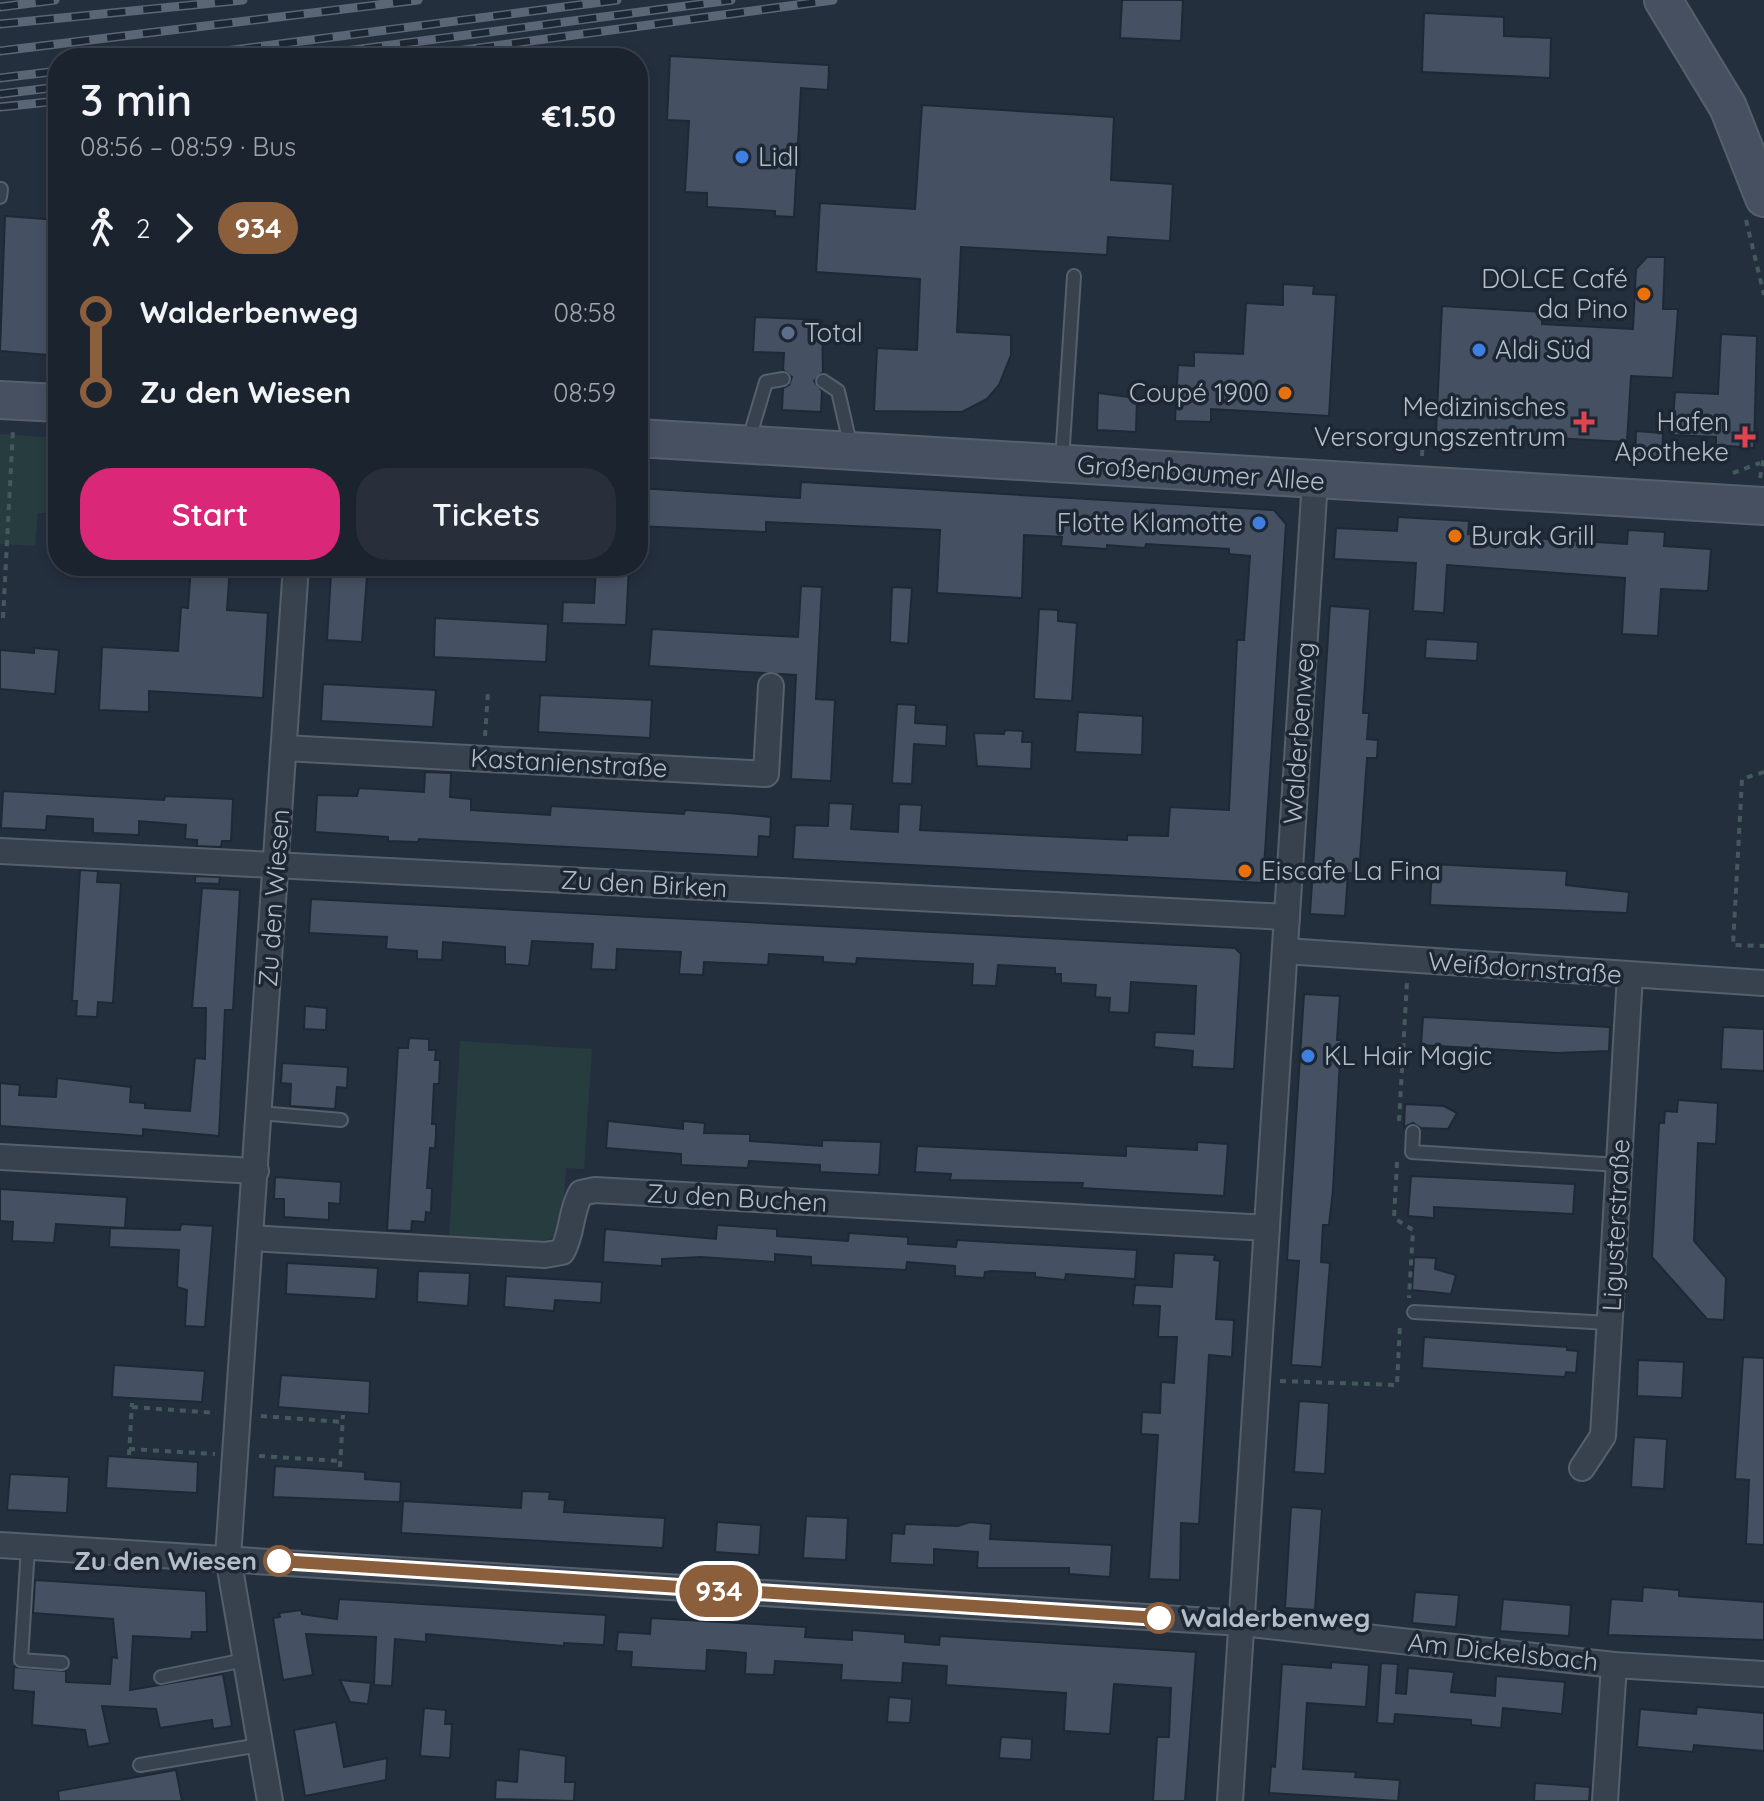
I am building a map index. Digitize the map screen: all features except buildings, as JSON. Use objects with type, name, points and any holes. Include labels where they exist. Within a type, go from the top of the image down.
[{"type":"main road","points":[[1663,0],[1728,107],[1764,198]]},
{"type":"main road","points":[[7,415],[48,405]]},
{"type":"main road","name":"Großenbaumer Allee","points":[[648,439],[1764,506]]},
{"type":"street","name":"Walderbenweg","points":[[1230,1801],[1315,480]]},
{"type":"street","name":"Zu den Wiesen","points":[[270,1801],[228,1557],[295,576]]},
{"type":"street","name":"Kastanienstraße","points":[[284,748],[766,774],[771,686]]},
{"type":"street","name":"Zu den Birken","points":[[0,851],[1287,917]]},
{"type":"street","name":"Weißdornstraße","points":[[1285,951],[1764,983]]},
{"type":"street","name":"Ligusterstraße","points":[[1582,1468],[1603,1436],[1630,975]]},
{"type":"street","points":[[0,1157],[256,1171]]},
{"type":"street","name":"Zu den Buchen","points":[[251,1238],[562,1252],[570,1238],[574,1205],[581,1193],[595,1190],[1267,1228]]},
{"type":"street","name":"Am Dickelsbach","points":[[0,1545],[1242,1623],[1614,1665],[1764,1674]]},
{"type":"street","points":[[1605,1801],[1614,1665]]},
{"type":"lane","points":[[0,197],[1,189]]},
{"type":"lane","points":[[1062,464],[1074,276]]},
{"type":"lane","points":[[749,445],[766,382],[783,379]]},
{"type":"lane","points":[[823,381],[838,391],[851,438],[850,451]]},
{"type":"lane","points":[[260,1113],[341,1120]]},
{"type":"lane","points":[[1413,1132],[1412,1152],[1619,1165]]},
{"type":"lane","points":[[1411,1312],[1610,1323]]},
{"type":"lane","points":[[28,1547],[21,1660],[62,1663]]},
{"type":"lane","points":[[161,1677],[245,1660]]},
{"type":"lane","points":[[140,1765],[260,1745]]},
{"type":"path","points":[[3,618],[7,415]]},
{"type":"path","points":[[1422,456],[1423,436]]},
{"type":"path","points":[[484,759],[488,692]]},
{"type":"path","points":[[1764,772],[1742,779],[1733,945],[1764,946]]},
{"type":"path","points":[[1399,1122],[1409,960]]},
{"type":"path","points":[[1258,1380],[1397,1385],[1400,1319],[1411,1312],[1413,1230],[1394,1218],[1397,1152],[1412,1152]]},
{"type":"path","points":[[129,1455],[132,1405],[342,1422]]},
{"type":"path","points":[[340,1467],[343,1415]]},
{"type":"green space","points":[[0,434],[48,437],[48,513],[38,513],[35,546],[0,544]]},
{"type":"green space","points":[[460,1041],[592,1049],[584,1169],[566,1168],[562,1229],[552,1238],[539,1243],[509,1245],[449,1238]]},
{"type":"railway","points":[[0,7],[55,0]]},
{"type":"railway","points":[[0,24],[243,0]]},
{"type":"railway","points":[[0,51],[418,0]]},
{"type":"railway","points":[[249,48],[617,0]]},
{"type":"railway","points":[[369,48],[731,0]]},
{"type":"railway","points":[[479,48],[833,0]]},
{"type":"railway","points":[[0,78],[48,72]]},
{"type":"railway","points":[[0,94],[48,88]]},
{"type":"railway","points":[[0,107],[48,102]]},
{"type":"bus line","name":"934","points":[[279,1561],[1159,1618]]},
{"type":"place","name":"Lidl","points":[[742,157]]},
{"type":"place","name":"DOLCE Café da Pino","points":[[1644,294]]},
{"type":"place","name":"Total","points":[[788,333]]},
{"type":"place","name":"Aldi Süd","points":[[1479,350]]},
{"type":"place","name":"Coupé 1900","points":[[1285,393]]},
{"type":"place","name":"Medizinisches Versorgungszentrum","points":[[1584,422]]},
{"type":"place","name":"Hafen Apotheke","points":[[1745,437]]},
{"type":"place","name":"Flotte Klamotte","points":[[1259,523]]},
{"type":"place","name":"Burak Grill","points":[[1455,536]]},
{"type":"place","name":"Eiscafe La Fina","points":[[1245,871]]},
{"type":"place","name":"KL Hair Magic","points":[[1308,1056]]},
{"type":"place","name":"Zu den Wiesen","points":[[279,1561]]},
{"type":"place","name":"Walderbenweg","points":[[1159,1618]]}]
